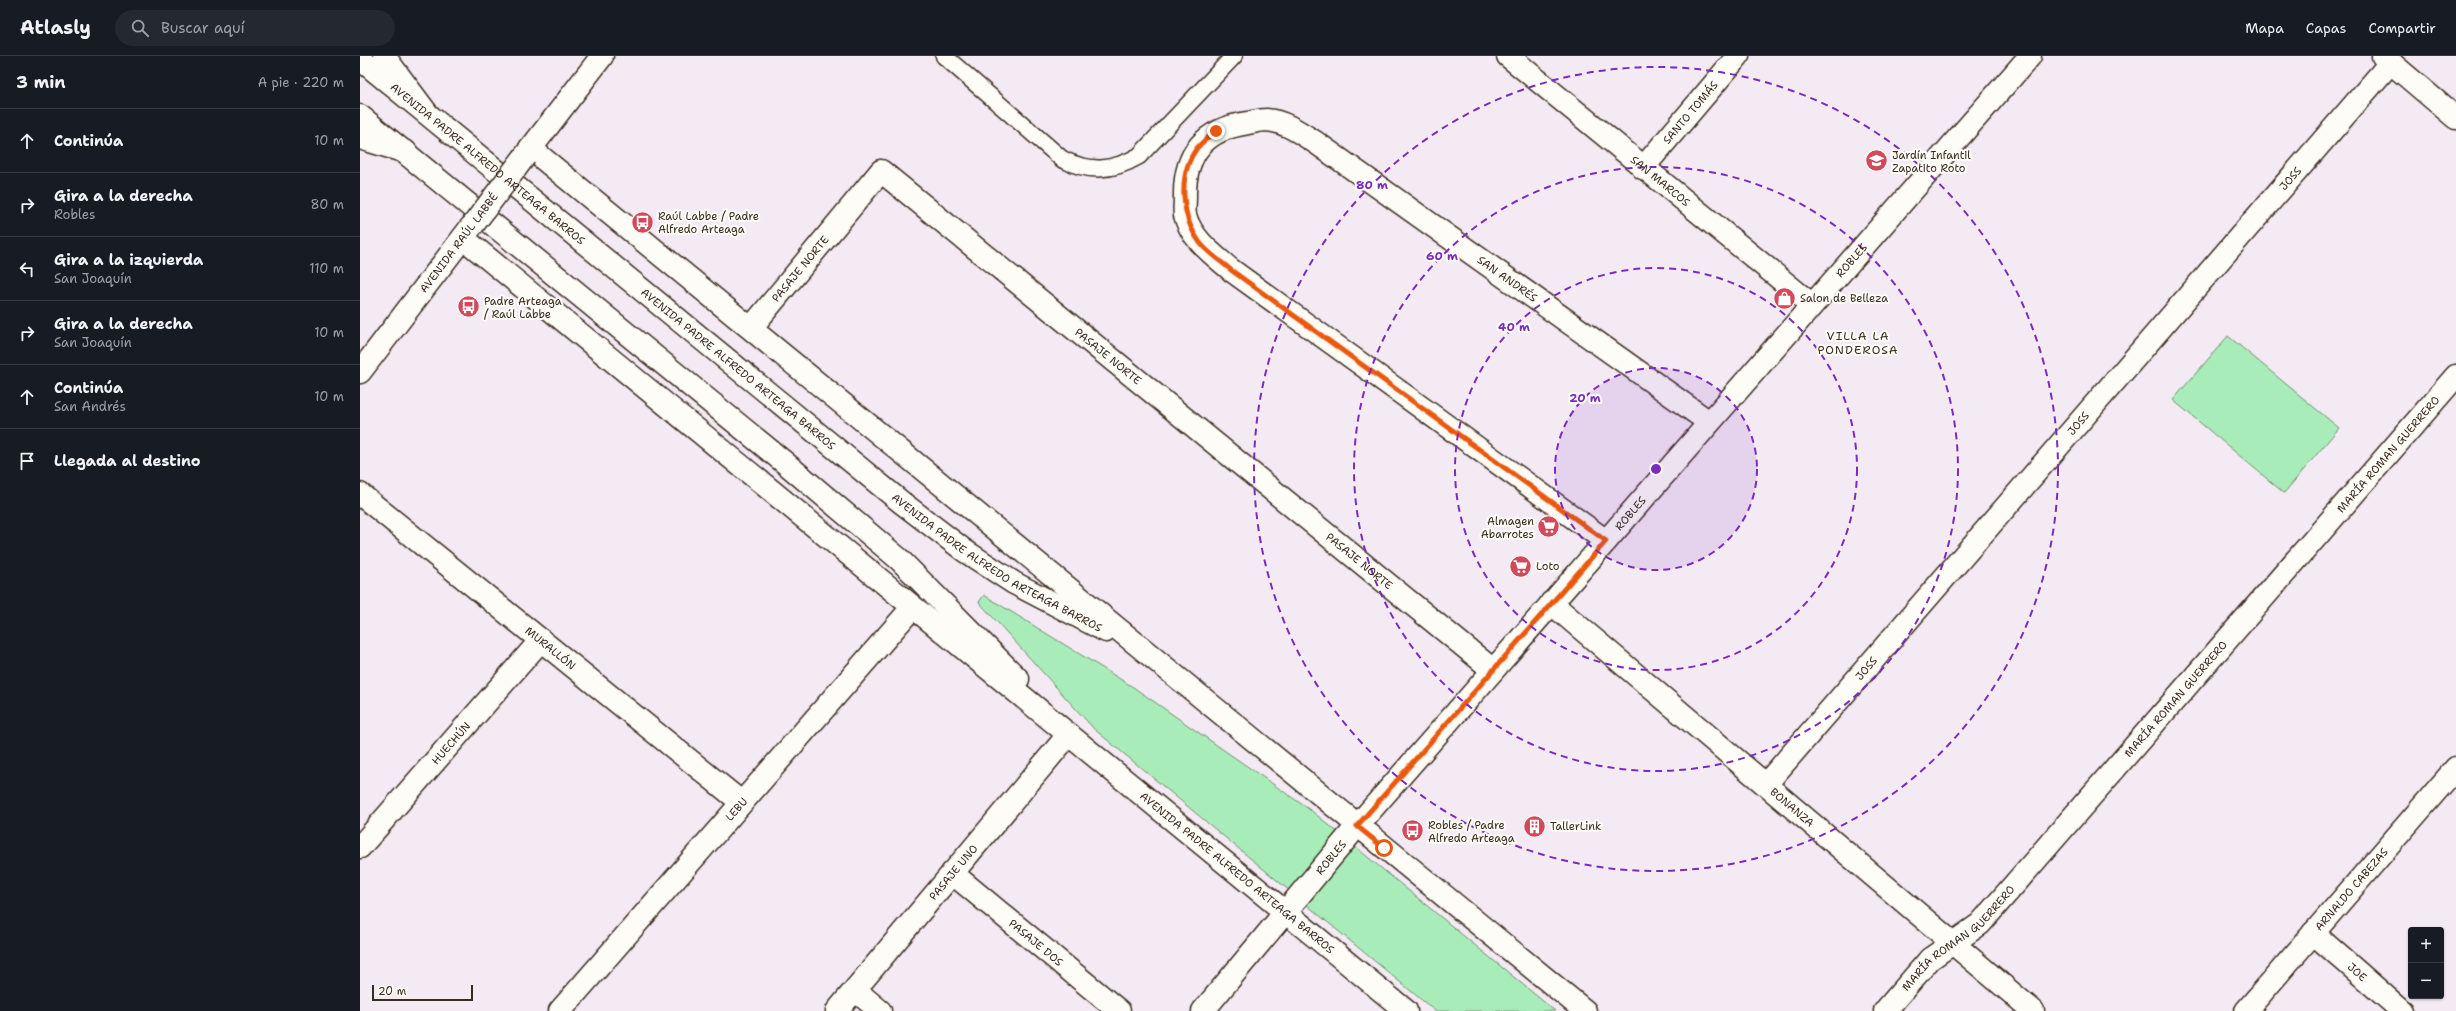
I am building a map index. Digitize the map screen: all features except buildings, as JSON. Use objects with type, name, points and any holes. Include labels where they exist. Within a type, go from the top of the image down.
[{"type":"main road","points":[[384,56],[426,112]]},
{"type":"main road","name":"AVENIDA RAÚL LABBÉ","points":[[360,372],[602,56]]},
{"type":"main road","name":"SAN MARCOS","points":[[1508,56],[1812,305]]},
{"type":"main road","name":"SANTO TOMÁS","points":[[1643,168],[1738,56]]},
{"type":"main road","name":"ROBLES","points":[[1203,1011],[1357,826],[2030,56]]},
{"type":"main road","name":"AVENIDA PADRE ALFREDO ARTEAGA BARROS","points":[[360,59],[876,482],[965,551],[1014,583],[1138,646]]},
{"type":"main road","points":[[2387,59],[2456,118]]},
{"type":"main road","name":"JOSS","points":[[1766,784],[2387,59]]},
{"type":"main road","name":"AVENIDA PADRE ALFREDO ARTEAGA BARROS","points":[[360,116],[784,462],[899,559],[998,657],[1069,734]]},
{"type":"main road","name":"SAN ANDRÉS","points":[[1606,541],[1231,270],[1201,244],[1185,215],[1184,185],[1190,163],[1197,148],[1216,131],[1238,124],[1266,120],[1285,124],[1318,144],[1709,422]]},
{"type":"main road","points":[[360,138],[406,152]]},
{"type":"main road","name":"AVENIDA PADRE ALFREDO ARTEAGA BARROS","points":[[527,152],[751,328],[1357,826],[1585,1011]]},
{"type":"main road","name":"PASAJE NORTE","points":[[751,328],[881,171],[1493,670]]},
{"type":"main road","name":"AVENIDA PADRE ALFREDO ARTEAGA BARROS","points":[[468,232],[912,608],[1069,734],[1406,1011]]},
{"type":"main road","name":"MARÍA ROMAN GUERRERO","points":[[1885,1011],[1930,959],[1980,924],[2456,376]]},
{"type":"main road","name":"MURALLÓN","points":[[360,494],[741,802]]},
{"type":"main road","name":"BONANZA","points":[[1551,603],[2033,1011]]},
{"type":"main road","name":"LEBU","points":[[560,1011],[912,608]]},
{"type":"main road","name":"HUECHÚN","points":[[360,846],[541,640]]},
{"type":"main road","name":"PASAJE UNO","points":[[837,1011],[1069,734]]},
{"type":"main road","name":"ARNALDO CABEZAS","points":[[2246,1011],[2456,768]]},
{"type":"main road","name":"PASAJE DOS","points":[[952,873],[1119,1011]]},
{"type":"main road","name":"JOE","points":[[2313,933],[2402,1011]]},
{"type":"main road","points":[[855,990],[880,1011]]},
{"type":"lane","points":[[944,56],[1062,159],[1076,166],[1093,170],[1114,167],[1139,156],[1234,56]]},
{"type":"green space","points":[[2228,336],[2339,428],[2284,493],[2173,400]]},
{"type":"green space","points":[[984,595],[1133,687],[1313,812],[1555,1011],[1435,1011],[1094,729],[979,602]]},
{"type":"place","name":"Jardín Infantil Zapatito Roto","points":[[1877,161]]},
{"type":"place","name":"Raúl Labbe / Padre Alfredo Arteaga","points":[[643,222]]},
{"type":"place","name":"Salon de Belleza","points":[[1785,298]]},
{"type":"place","name":"Padre Arteaga / Raúl Labbe","points":[[469,307]]},
{"type":"place","name":"Almagen Abarrotes","points":[[1549,527]]},
{"type":"place","name":"Loto","points":[[1520,566]]},
{"type":"place","name":"TallerLink","points":[[1535,826]]},
{"type":"place","name":"Robles / Padre Alfredo Arteaga","points":[[1412,831]]},
{"type":"district","name":"VILLA LA PONDEROSA","points":[[1858,343]]},
{"type":"route","points":[[1216,131],[1197,148],[1190,163],[1184,185],[1185,215],[1201,244],[1231,270],[1606,541],[1357,826],[1384,848]]}]
